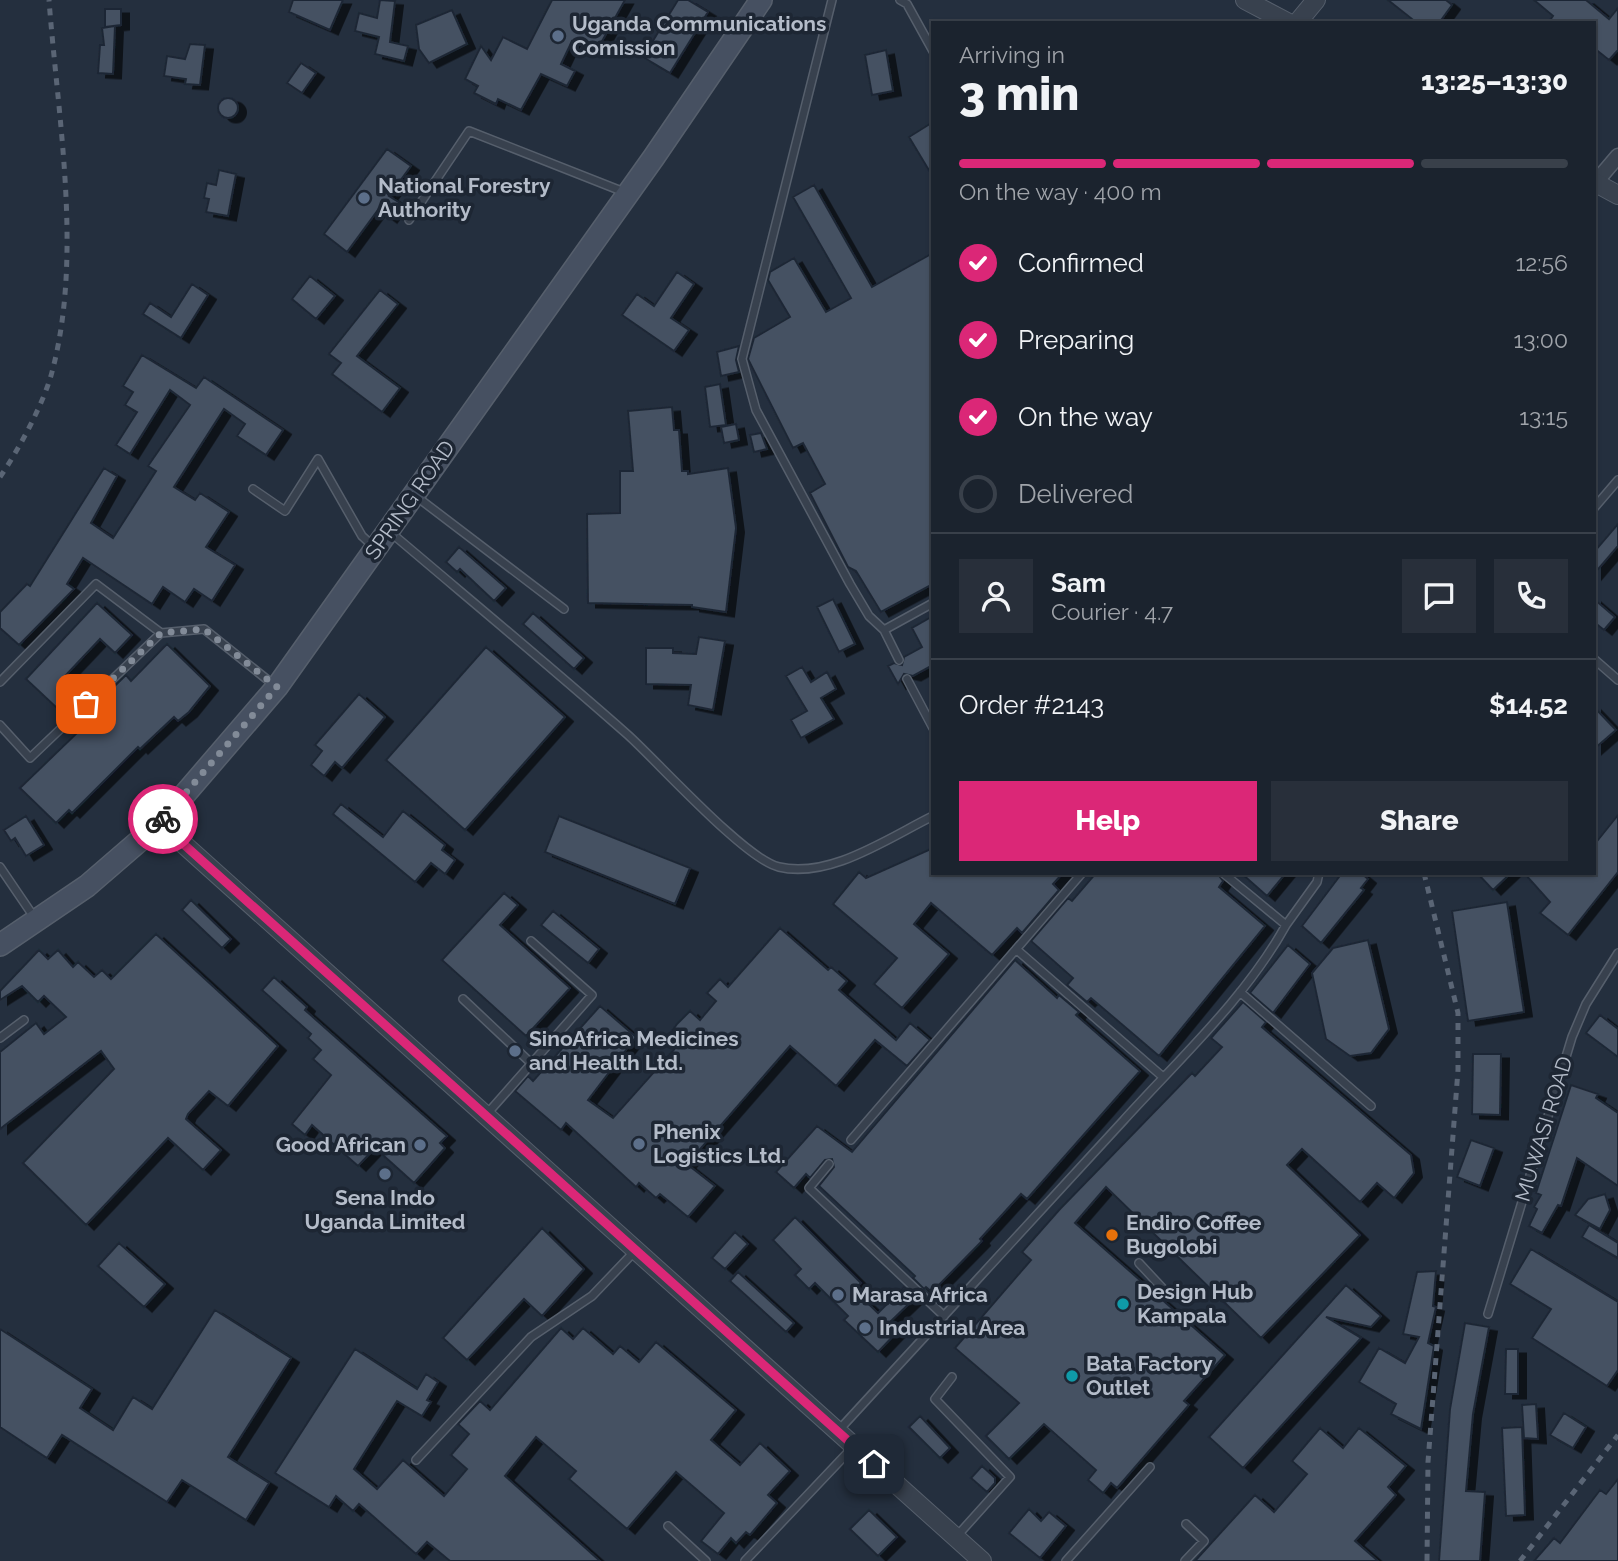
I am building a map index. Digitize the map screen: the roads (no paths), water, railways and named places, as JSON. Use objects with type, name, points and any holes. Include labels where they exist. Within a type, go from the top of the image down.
[{"type":"main road","name":"SPRING ROAD","points":[[0,945],[88,886],[160,823],[277,687],[628,194],[761,0]]},
{"type":"street","points":[[1245,0],[1285,21]]},
{"type":"street","points":[[1299,21],[1316,0]]},
{"type":"street","points":[[1596,181],[1618,156]]},
{"type":"street","points":[[1596,184],[1618,195]]},
{"type":"street","points":[[160,823],[982,1561]]},
{"type":"lane","points":[[832,0],[742,359],[756,410],[850,584],[869,616],[884,630],[899,660]]},
{"type":"lane","points":[[900,0],[907,5],[931,47]]},
{"type":"lane","points":[[409,220],[469,131],[628,194]]},
{"type":"lane","points":[[253,489],[285,511],[318,459],[362,536],[376,549]]},
{"type":"lane","points":[[1596,506],[1618,480]]},
{"type":"lane","points":[[414,494],[564,609]]},
{"type":"lane","points":[[388,531],[629,736],[751,852],[776,867],[802,871],[848,857],[931,817]]},
{"type":"lane","points":[[0,682],[96,584],[161,633]]},
{"type":"lane","points":[[884,630],[931,604]]},
{"type":"lane","points":[[0,725],[30,758],[161,633],[204,629],[277,687]]},
{"type":"lane","points":[[1596,661],[1618,680]]},
{"type":"lane","points":[[907,679],[931,724]]},
{"type":"lane","points":[[0,867],[37,920]]},
{"type":"lane","points":[[851,1140],[1080,875]]},
{"type":"lane","points":[[1225,875],[1286,925]]},
{"type":"lane","points":[[838,1432],[1240,992],[1317,882],[1319,875]]},
{"type":"lane","points":[[485,1115],[592,995],[531,941]]},
{"type":"lane","points":[[1016,949],[1163,1077]]},
{"type":"lane","name":"MUWASI ROAD","points":[[1488,1314],[1572,1037],[1586,1004],[1618,953]]},
{"type":"lane","points":[[1240,992],[1371,1106]]},
{"type":"lane","points":[[463,999],[532,1063]]},
{"type":"lane","points":[[0,1038],[24,1020]]},
{"type":"lane","points":[[829,1164],[809,1188],[944,1316]]},
{"type":"lane","points":[[416,1460],[531,1337],[592,1296],[636,1250]]},
{"type":"lane","points":[[1139,1263],[1167,1293]]},
{"type":"lane","points":[[952,1377],[935,1399],[1010,1477],[955,1537]]},
{"type":"lane","points":[[746,1561],[854,1446]]},
{"type":"lane","points":[[1066,1561],[1150,1467]]},
{"type":"lane","points":[[1185,1561],[1204,1541],[1186,1524]]},
{"type":"lane","points":[[668,1526],[706,1561]]},
{"type":"railway","points":[[0,477],[30,426],[48,384],[61,328],[66,282],[66,187],[49,0]]},
{"type":"railway","points":[[1424,875],[1458,1013],[1458,1070],[1428,1462],[1427,1561]]},
{"type":"railway","points":[[1520,1561],[1618,1435]]},
{"type":"place","name":"Uganda Communications Comission","points":[[558,36]]},
{"type":"place","name":"National Forestry Authority","points":[[364,198]]},
{"type":"place","name":"SinoAfrica Medicines and Health Ltd.","points":[[515,1051]]},
{"type":"place","name":"Phenix Logistics Ltd.","points":[[639,1144]]},
{"type":"place","name":"Good African","points":[[420,1145]]},
{"type":"place","name":"Sena Indo Uganda Limited","points":[[385,1174]]},
{"type":"place","name":"Endiro Coffee Bugolobi","points":[[1112,1235]]},
{"type":"place","name":"Marasa Africa","points":[[838,1295]]},
{"type":"place","name":"Design Hub Kampala","points":[[1123,1304]]},
{"type":"place","name":"Industrial Area","points":[[865,1328]]},
{"type":"place","name":"Bata Factory Outlet","points":[[1072,1376]]}]
